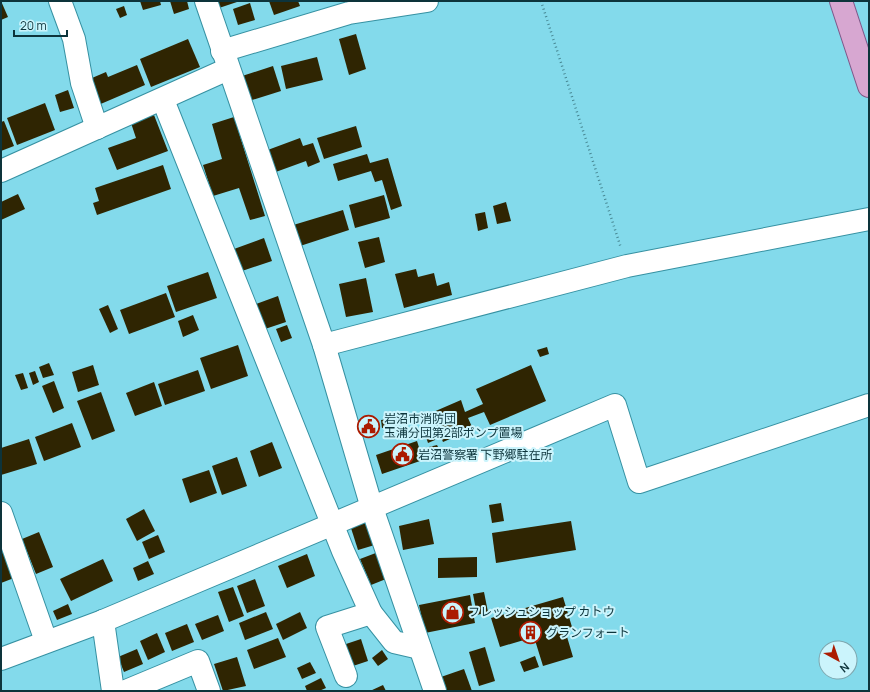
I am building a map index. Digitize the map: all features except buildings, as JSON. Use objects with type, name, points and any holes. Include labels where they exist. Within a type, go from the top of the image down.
[{"type":"main road","points":[[841,1],[869,86]]},
{"type":"street","points":[[60,1],[74,39],[82,83],[97,128]]},
{"type":"street","points":[[206,1],[324,345],[372,508],[435,691]]},
{"type":"street","points":[[1,171],[163,100],[225,60],[350,13],[427,1]]},
{"type":"street","points":[[163,100],[332,524],[371,613],[394,642],[420,648]]},
{"type":"street","points":[[324,345],[626,266],[869,219]]},
{"type":"street","points":[[1,659],[103,621],[614,405],[639,482],[869,405]]},
{"type":"street","points":[[1,513],[46,641]]},
{"type":"street","points":[[346,676],[327,627],[371,613]]},
{"type":"street","points":[[103,621],[113,691]]},
{"type":"street","points":[[126,691],[198,661],[209,691]]},
{"type":"path","points":[[541,1],[626,266]]},
{"type":"place","name":"岩沼市消防団 玉浦分団第2部ポンプ置場","points":[[368,426]]},
{"type":"place","name":"岩沼警察署 下野郷駐在所","points":[[402,455]]},
{"type":"place","name":"フレッシュショップ カトウ","points":[[452,612]]},
{"type":"place","name":"グランフォート","points":[[531,633]]}]
